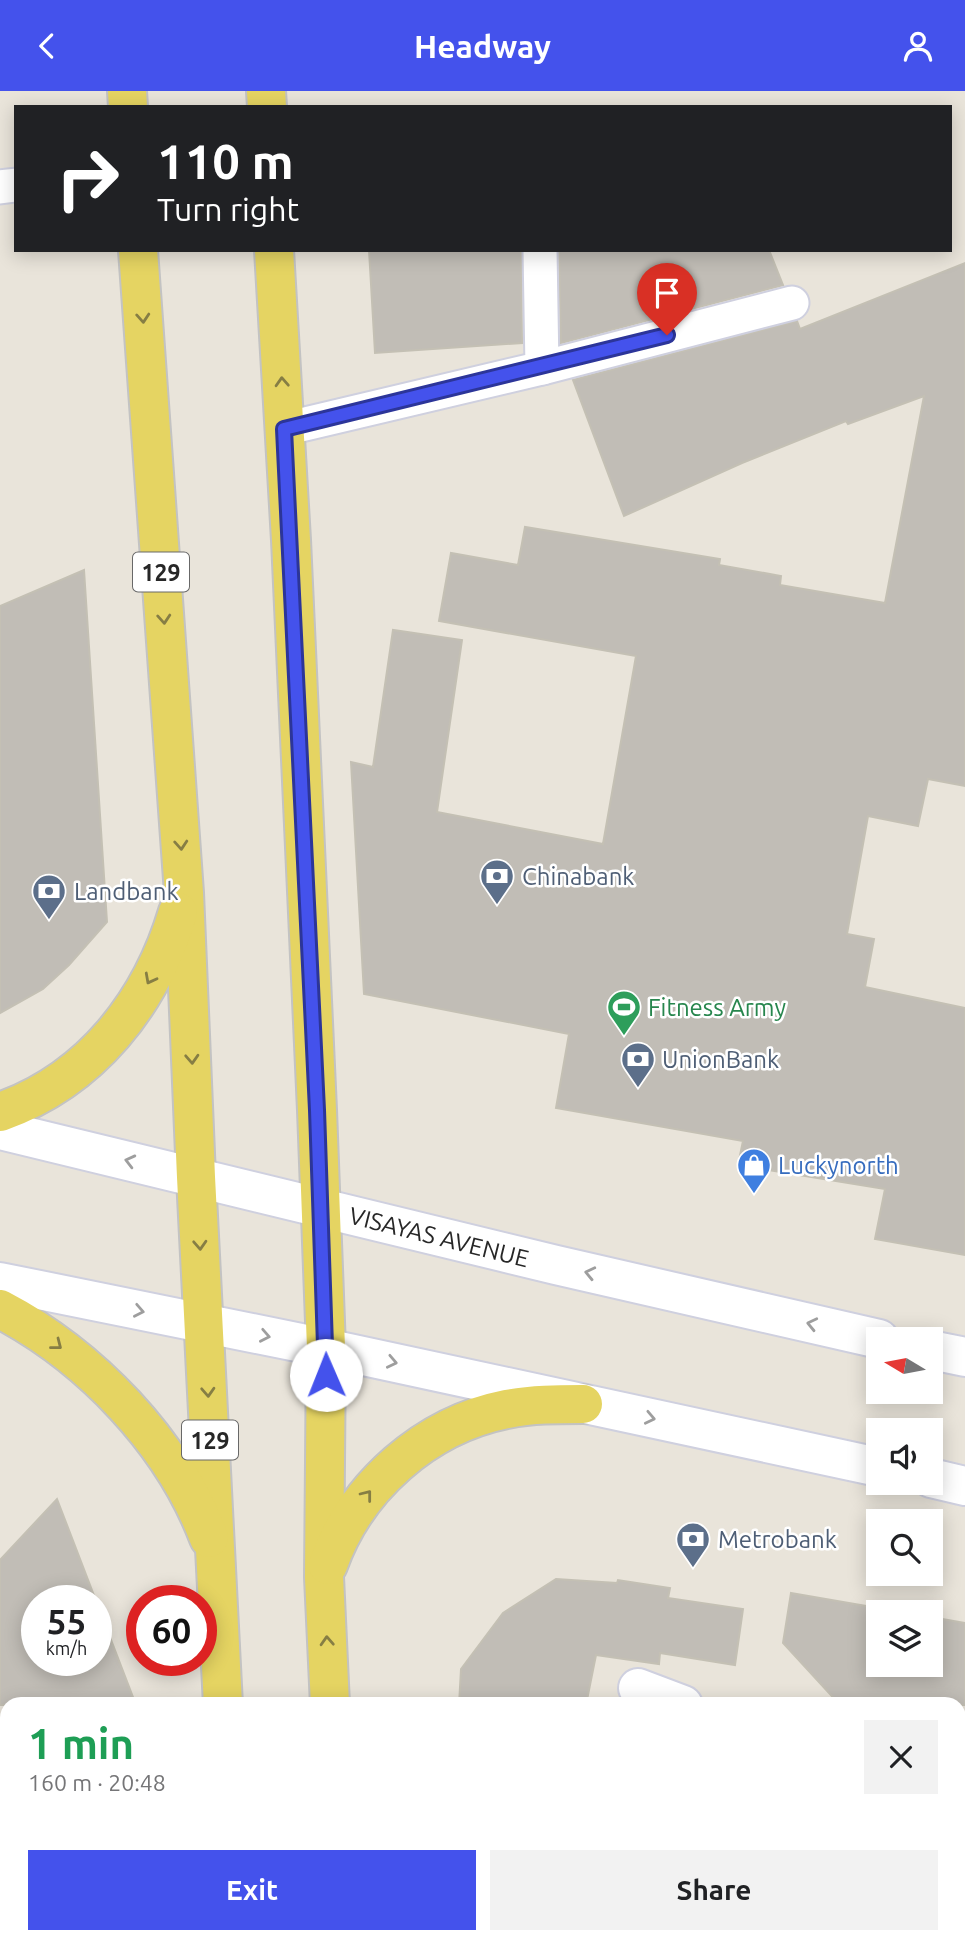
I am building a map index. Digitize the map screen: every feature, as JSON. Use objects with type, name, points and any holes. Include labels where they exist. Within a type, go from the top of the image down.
[{"type":"main road","name":"129","points":[[138,252],[184,893],[223,1697]]},
{"type":"main road","points":[[275,252],[326,1348],[324,1577],[330,1697]]},
{"type":"main road","points":[[0,1112],[19,1105],[64,1080],[94,1055],[121,1027],[143,993],[167,947],[184,893]]},
{"type":"main road","name":"VISAYAS AVENUE","points":[[0,1130],[320,1209],[866,1336]]},
{"type":"main road","points":[[0,1282],[326,1348],[866,1464]]},
{"type":"main road","points":[[0,1309],[55,1343],[83,1366],[142,1427],[188,1494],[216,1557]]},
{"type":"main road","points":[[943,1352],[965,1357]]},
{"type":"main road","points":[[324,1577],[334,1549],[371,1490],[401,1460],[430,1439],[463,1422],[499,1411],[537,1405],[583,1404]]},
{"type":"main road","points":[[943,1481],[965,1486]]},
{"type":"main road","points":[[638,1688],[662,1697]]},
{"type":"lane","points":[[540,252],[542,367]]},
{"type":"lane","points":[[284,429],[792,303]]},
{"type":"building","points":[[369,252],[521,252],[522,343],[375,353]]},
{"type":"building","points":[[559,252],[770,252],[783,285],[561,343]]},
{"type":"building","points":[[965,263],[965,786],[928,779],[918,826],[868,816],[847,934],[874,939],[865,987],[965,1008],[965,1255],[875,1239],[885,1189],[738,1165],[743,1141],[556,1108],[569,1034],[364,994],[351,762],[373,767],[393,630],[462,640],[437,812],[603,844],[636,656],[439,621],[451,553],[518,565],[525,527],[720,559],[719,565],[781,576],[780,585],[885,603],[924,396],[848,424],[846,421],[742,463],[624,516],[573,380],[797,321],[800,329]]},
{"type":"building","points":[[84,570],[107,922],[69,965],[43,989],[0,1013],[0,606]]},
{"type":"building","points":[[57,1499],[90,1585],[21,1585],[21,1676],[112,1676],[112,1642],[133,1697],[0,1697],[0,1560]]},
{"type":"building","points":[[556,1579],[617,1583],[618,1580],[670,1588],[668,1598],[743,1609],[735,1665],[660,1653],[659,1664],[596,1655],[588,1697],[459,1697],[461,1669],[503,1613]]},
{"type":"building","points":[[791,1593],[866,1606],[866,1677],[943,1677],[943,1619],[965,1623],[965,1697],[833,1697],[783,1643]]},
{"type":"place","name":"Chinabank","points":[[497,906]]},
{"type":"place","name":"Landbank","points":[[49,921]]},
{"type":"place","name":"Fitness Army","points":[[624,1037]]},
{"type":"place","name":"UnionBank","points":[[638,1089]]},
{"type":"place","name":"Luckynorth","points":[[754,1195]]},
{"type":"place","name":"Metrobank","points":[[693,1569]]},
{"type":"route","points":[[326,1375],[317,1110],[284,429],[667,335]]}]
